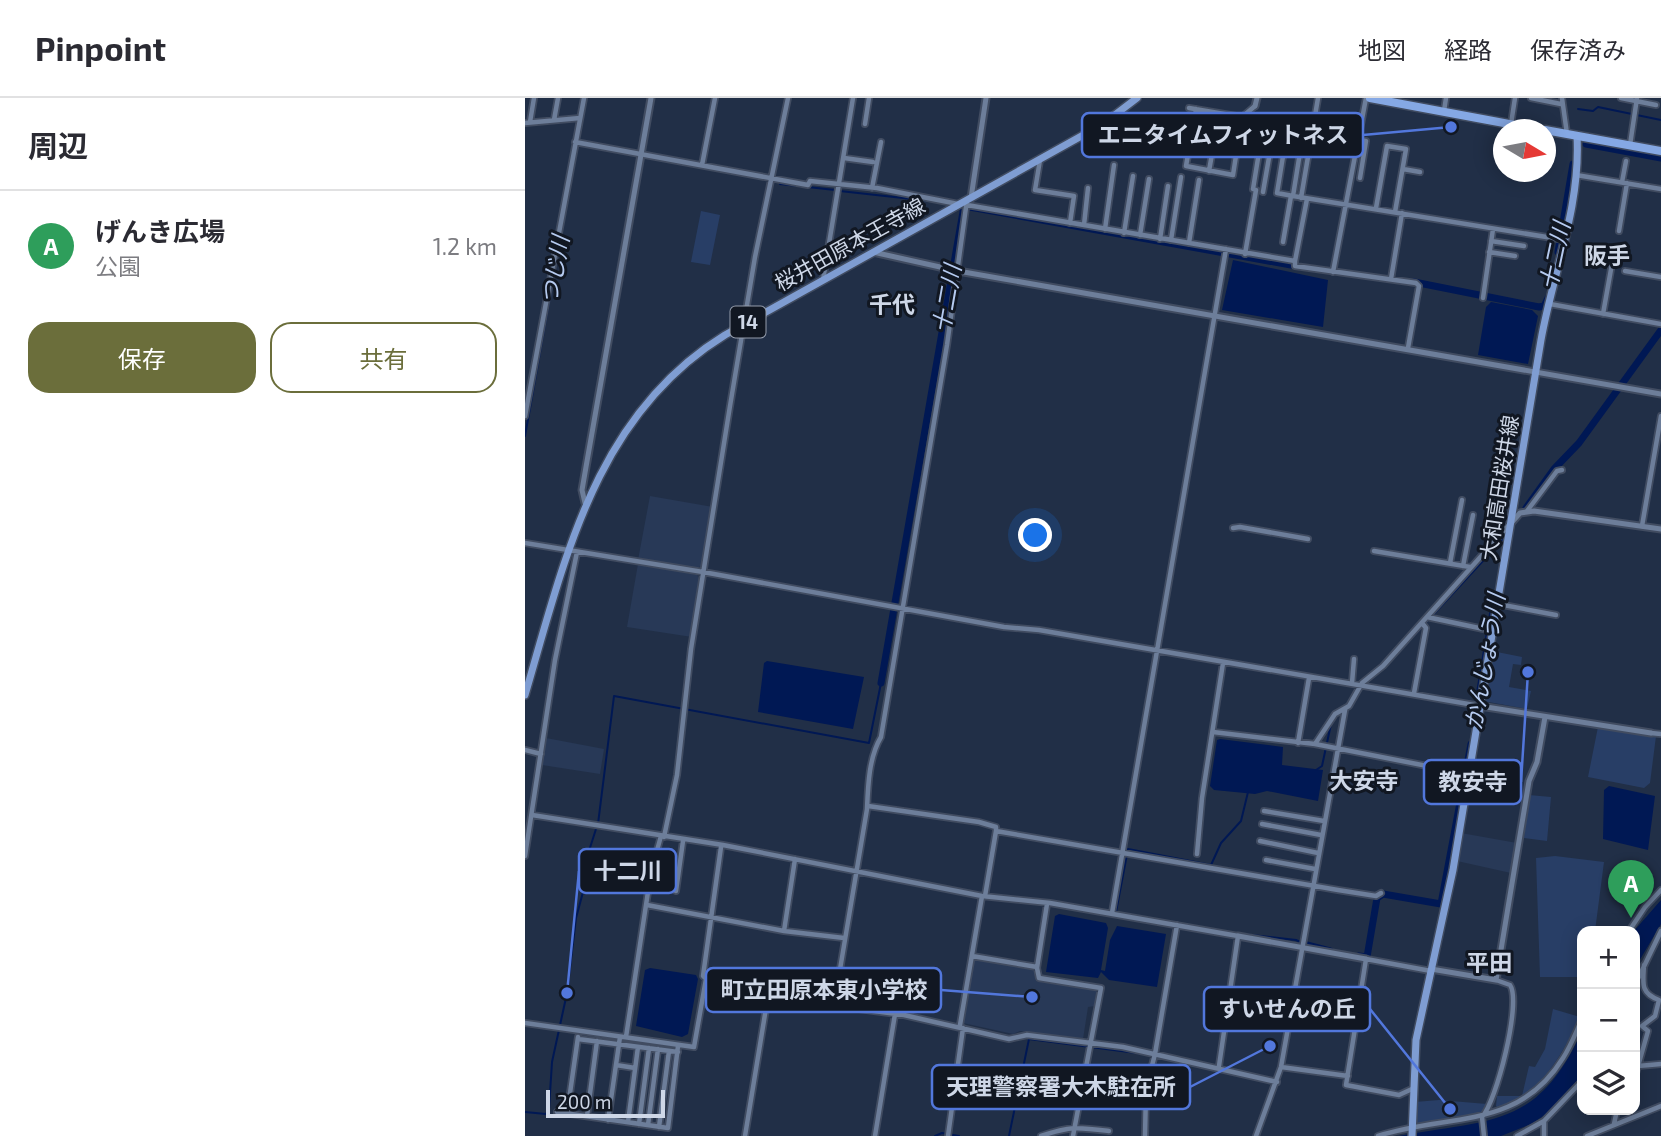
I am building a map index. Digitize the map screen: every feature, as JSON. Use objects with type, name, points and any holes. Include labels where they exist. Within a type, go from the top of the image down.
[{"type":"highway","points":[[1368,98],[1493,121]]},
{"type":"highway","points":[[1556,132],[1661,151]]},
{"type":"main road","name":"桜井田原本王寺線","points":[[525,695],[528,676],[573,551],[585,503],[614,446],[646,404],[691,360],[745,324],[1103,124],[1137,98]]},
{"type":"main road","name":"大和高田桜井線","points":[[1412,1130],[1416,1040],[1431,970],[1490,631],[1498,604],[1537,370],[1565,240],[1576,176],[1577,136]]},
{"type":"street","points":[[534,98],[528,123],[580,118]]},
{"type":"street","points":[[554,120],[558,98]]},
{"type":"street","points":[[525,416],[584,98]]},
{"type":"street","points":[[585,503],[582,490],[651,98]]},
{"type":"street","points":[[702,165],[715,98]]},
{"type":"street","points":[[608,1120],[618,1044],[623,1037],[651,872],[677,775],[703,572],[745,324],[788,98]]},
{"type":"street","points":[[823,281],[853,98]]},
{"type":"street","points":[[865,124],[869,98]]},
{"type":"street","points":[[834,1005],[868,787],[876,746],[881,737],[902,610],[966,202],[986,98]]},
{"type":"street","points":[[1196,109],[1187,166],[1233,175],[1242,117],[1255,106],[1257,98]]},
{"type":"street","points":[[1318,98],[1295,266],[1391,279],[1419,286],[1408,348]]},
{"type":"street","points":[[1333,272],[1368,98]]},
{"type":"street","points":[[1444,112],[1445,98]]},
{"type":"street","points":[[1512,119],[1515,98]]},
{"type":"street","points":[[1531,98],[1562,101],[1567,134]]},
{"type":"street","points":[[1621,98],[1637,99],[1656,105]]},
{"type":"street","points":[[1630,146],[1637,99]]},
{"type":"street","points":[[1189,108],[1242,117]]},
{"type":"street","points":[[1209,171],[1219,114]]},
{"type":"street","points":[[1263,192],[1274,129]]},
{"type":"street","points":[[1245,254],[1262,134]]},
{"type":"street","points":[[1283,242],[1292,196],[1302,140],[1286,138],[1277,193],[1292,196],[1304,198],[1376,208],[1565,240]]},
{"type":"street","points":[[1358,140],[1366,141],[1360,178]]},
{"type":"street","points":[[575,142],[808,185],[810,181],[966,202],[1124,233],[1295,261]]},
{"type":"street","points":[[871,188],[881,142]]},
{"type":"street","points":[[1376,208],[1387,146],[1406,149],[1395,212]]},
{"type":"street","points":[[844,158],[873,162]]},
{"type":"street","points":[[1040,159],[1035,190],[1074,196],[1070,223]]},
{"type":"street","points":[[1619,231],[1626,161]]},
{"type":"street","points":[[1105,229],[1114,165]]},
{"type":"street","points":[[1402,169],[1420,172]]},
{"type":"street","points":[[1124,233],[1133,176]]},
{"type":"street","points":[[1576,176],[1661,189]]},
{"type":"street","points":[[1171,240],[1181,177]]},
{"type":"street","points":[[1140,235],[1149,179]]},
{"type":"street","points":[[1189,243],[1199,180]]},
{"type":"street","points":[[1160,239],[1168,186]]},
{"type":"street","points":[[1084,225],[1088,188]]},
{"type":"street","points":[[1391,279],[1402,213]]},
{"type":"street","points":[[1483,298],[1493,229]]},
{"type":"street","points":[[1491,241],[1524,246]]},
{"type":"street","points":[[1603,314],[1615,247]]},
{"type":"street","points":[[1112,913],[1226,249]]},
{"type":"street","points":[[873,252],[955,270],[1537,370],[1661,394]]},
{"type":"street","points":[[1489,252],[1515,256]]},
{"type":"street","points":[[1625,271],[1661,277]]},
{"type":"street","points":[[1550,304],[1661,324]]},
{"type":"street","points":[[1642,527],[1661,416]]},
{"type":"street","points":[[1526,512],[1557,471],[1562,470]]},
{"type":"street","points":[[1450,564],[1462,500]]},
{"type":"street","points":[[1256,1136],[1281,1067],[1336,748],[1345,710],[1362,683],[1383,666],[1516,515],[1526,512],[1565,514],[1661,529]]},
{"type":"street","points":[[1463,566],[1473,515]]},
{"type":"street","points":[[1233,528],[1308,539]]},
{"type":"street","points":[[525,542],[1004,628],[1039,630],[1309,678],[1362,683],[1478,706],[1661,734]]},
{"type":"street","points":[[525,856],[573,551]]},
{"type":"street","points":[[1374,551],[1471,567]]},
{"type":"street","points":[[1498,604],[1556,615]]},
{"type":"street","points":[[1427,617],[1490,631]]},
{"type":"street","points":[[1413,693],[1426,628],[1422,622]]},
{"type":"street","points":[[1352,683],[1355,659]]},
{"type":"street","points":[[1197,854],[1202,798],[1223,663]]},
{"type":"street","points":[[1298,743],[1309,678]]},
{"type":"street","points":[[1315,744],[1335,714],[1345,710]]},
{"type":"street","points":[[1496,980],[1529,781],[1537,762],[1545,717]]},
{"type":"street","points":[[1213,732],[1315,744],[1466,773]]},
{"type":"street","points":[[525,750],[541,754]]},
{"type":"street","points":[[867,806],[979,822],[996,827],[972,956],[948,1136]]},
{"type":"street","points":[[1264,811],[1324,821]]},
{"type":"street","points":[[532,816],[721,847],[723,845],[983,896],[1112,913],[1496,980],[1510,985],[1514,1003],[1493,1103],[1482,1118],[1484,1136]]},
{"type":"street","points":[[1262,824],[1321,835]]},
{"type":"street","points":[[996,831],[1376,896],[1381,893]]},
{"type":"street","points":[[676,891],[683,841]]},
{"type":"street","points":[[1260,841],[1318,853]]},
{"type":"street","points":[[525,1023],[597,1041],[638,1047],[669,1051],[694,1047],[706,979],[703,976],[721,847]]},
{"type":"street","points":[[784,931],[795,859]]},
{"type":"street","points":[[1266,860],[1315,869]]},
{"type":"street","points":[[1632,926],[1645,906],[1661,890]]},
{"type":"street","points":[[1047,904],[1037,967],[1039,978],[1101,988],[1073,1136]]},
{"type":"street","points":[[647,905],[784,931],[844,938]]},
{"type":"street","points":[[1145,1136],[1146,1089],[1155,1054],[1177,925]]},
{"type":"street","points":[[1640,974],[1661,931]]},
{"type":"street","points":[[1219,1066],[1238,936]]},
{"type":"street","points":[[972,956],[1037,967]]},
{"type":"street","points":[[1366,959],[1346,1085],[1399,1095],[1412,1089]]},
{"type":"street","points":[[1640,1059],[1648,1031],[1642,1026],[1655,1016],[1659,1000],[1648,996],[1643,989],[1644,965]]},
{"type":"street","points":[[706,979],[768,996],[895,1014],[1009,1039],[1027,1035],[1155,1054],[1219,1066],[1277,1082]]},
{"type":"street","points":[[745,1136],[768,996]]},
{"type":"street","points":[[875,1136],[895,1014]]},
{"type":"street","points":[[1378,1136],[1482,1118],[1520,1103],[1539,1087],[1563,1059],[1577,1030]]},
{"type":"street","points":[[578,1036],[623,1037],[678,1049]]},
{"type":"street","points":[[567,1114],[578,1036]]},
{"type":"street","points":[[587,1116],[597,1041]]},
{"type":"street","points":[[628,1123],[638,1047]]},
{"type":"street","points":[[639,1124],[649,1048]]},
{"type":"street","points":[[648,1125],[658,1049]]},
{"type":"street","points":[[557,1112],[668,1128],[678,1049]]},
{"type":"street","points":[[659,1127],[669,1051]]},
{"type":"street","points":[[1640,1066],[1661,1064]]},
{"type":"street","points":[[615,1065],[635,1068]]},
{"type":"street","points":[[1281,1067],[1348,1076]]},
{"type":"street","points":[[1517,1136],[1544,1121],[1577,1086]]},
{"type":"street","points":[[1493,1103],[1494,1108],[1501,1112]]},
{"type":"street","points":[[1587,1136],[1661,1107]]},
{"type":"street","points":[[1613,1125],[1616,1115]]},
{"type":"street","points":[[1544,1121],[1544,1136]]},
{"type":"street","points":[[1041,1136],[1058,1128],[1075,1126],[1109,1130]]},
{"type":"street","points":[[1605,1136],[1606,1128]]},
{"type":"shaded area","points":[[701,211],[720,215],[710,265],[691,262]]},
{"type":"shaded area","points":[[1233,260],[1328,280],[1323,327],[1222,310]]},
{"type":"shaded area","points":[[1491,302],[1532,310],[1538,316],[1528,364],[1478,355],[1486,307]]},
{"type":"shaded area","points":[[650,496],[713,507],[704,564],[696,569],[638,560]]},
{"type":"shaded area","points":[[638,564],[697,575],[701,581],[692,637],[627,627]]},
{"type":"shaded area","points":[[1492,651],[1522,657],[1521,665],[1513,664],[1509,687],[1531,691],[1527,709],[1483,701]]},
{"type":"shaded area","points":[[767,661],[864,677],[853,729],[758,712],[764,663]]},
{"type":"shaded area","points":[[1598,727],[1656,736],[1650,783],[1644,788],[1588,777]]},
{"type":"shaded area","points":[[546,738],[604,749],[600,774],[542,765]]},
{"type":"shaded area","points":[[1217,740],[1283,747],[1282,765],[1323,770],[1318,801],[1267,791],[1255,794],[1214,790],[1210,786]]},
{"type":"shaded area","points":[[1609,786],[1655,796],[1648,850],[1603,839],[1604,790]]},
{"type":"shaded area","points":[[1529,795],[1551,797],[1547,841],[1524,838]]},
{"type":"shaded area","points":[[1461,833],[1517,843],[1511,873],[1457,861]]},
{"type":"shaded area","points":[[1555,856],[1604,862],[1596,926],[1577,926],[1577,977],[1540,977],[1536,858]]},
{"type":"shaded area","points":[[1661,900],[1661,924],[1640,960],[1638,926]]},
{"type":"shaded area","points":[[1059,914],[1106,923],[1108,928],[1101,970],[1105,971],[1110,940],[1117,926],[1166,934],[1157,987],[1109,980],[1101,972],[1098,978],[1046,972],[1055,916]]},
{"type":"shaded area","points":[[974,958],[1034,968],[1037,980],[1097,989],[1095,1006],[1088,1007],[1083,1039],[1020,1031],[1013,1034],[963,1023]]},
{"type":"shaded area","points":[[650,968],[696,975],[698,979],[688,1034],[682,1037],[636,1026],[645,970]]},
{"type":"shaded area","points":[[1553,1009],[1577,1016],[1577,1023],[1549,1071],[1528,1093],[1501,1110],[1496,1106],[1497,1096],[1522,1096],[1529,1066],[1535,1067],[1545,1049]]},
{"type":"shaded area","points":[[1577,1040],[1577,1084],[1557,1107],[1531,1124],[1501,1136],[1399,1136],[1486,1121],[1509,1113],[1529,1102],[1548,1086]]},
{"type":"shaded area","points":[[1439,1100],[1487,1104],[1484,1113],[1415,1124],[1415,1102]]},
{"type":"waterway","points":[[1578,109],[1593,111],[1598,107],[1661,120]]},
{"type":"waterway","name":"十二川","points":[[1586,144],[1661,158]]},
{"type":"waterway","name":"十二川","points":[[1558,252],[1573,164]]},
{"type":"waterway","points":[[780,184],[835,190]]},
{"type":"waterway","points":[[840,191],[939,202]]},
{"type":"waterway","name":"十二川","points":[[881,683],[964,206],[1302,267]]},
{"type":"waterway","name":"つじ川","points":[[525,436],[555,269]]},
{"type":"waterway","name":"十二川","points":[[1414,282],[1539,307],[1544,306],[1548,298]]},
{"type":"waterway","name":"かんじょう川","points":[[1526,508],[1554,469],[1579,443],[1661,330]]},
{"type":"waterway","points":[[1395,656],[1505,537]]},
{"type":"waterway","name":"かんじょう川","points":[[1477,708],[1495,599]]},
{"type":"waterway","name":"十二川","points":[[598,824],[614,696],[869,743],[881,683]]},
{"type":"waterway","points":[[1316,770],[1322,766],[1331,724]]},
{"type":"waterway","name":"かんじょう川","points":[[1359,956],[1367,957],[1377,898],[1383,894],[1441,904],[1471,744]]},
{"type":"waterway","points":[[1116,912],[1128,849],[1211,865],[1221,843],[1241,821],[1248,792]]},
{"type":"waterway","name":"十二川","points":[[525,1112],[546,1114],[549,1109],[552,1062],[567,993],[576,918],[586,881],[588,854],[596,829]]},
{"type":"waterway","name":"かんじょう川","points":[[1242,934],[1296,940],[1307,945]]},
{"type":"waterway","name":"かんじょう川","points":[[1307,945],[1330,951]]},
{"type":"waterway","name":"かんじょう川","points":[[1221,1064],[1232,994]]},
{"type":"waterway","name":"かんじょう川","points":[[1009,1136],[1029,1039],[1144,1054]]},
{"type":"waterway","name":"かんじょう川","points":[[935,1136],[942,1133],[959,1136]]},
{"type":"place","name":"エニタイムフィットネス","points":[[1451,127]]},
{"type":"place","name":"教安寺","points":[[1528,672]]},
{"type":"place","name":"げんき広場","points":[[1631,918]]},
{"type":"place","name":"十二川","points":[[567,993]]},
{"type":"place","name":"町立田原本東小学校","points":[[1032,997]]},
{"type":"place","name":"天理警察署大木駐在所","points":[[1270,1046]]},
{"type":"place","name":"すいせんの丘","points":[[1450,1109]]},
{"type":"district","name":"阪手","points":[[1607,256]]},
{"type":"district","name":"千代","points":[[892,305]]},
{"type":"district","name":"大安寺","points":[[1364,781]]},
{"type":"district","name":"平田","points":[[1489,963]]}]
